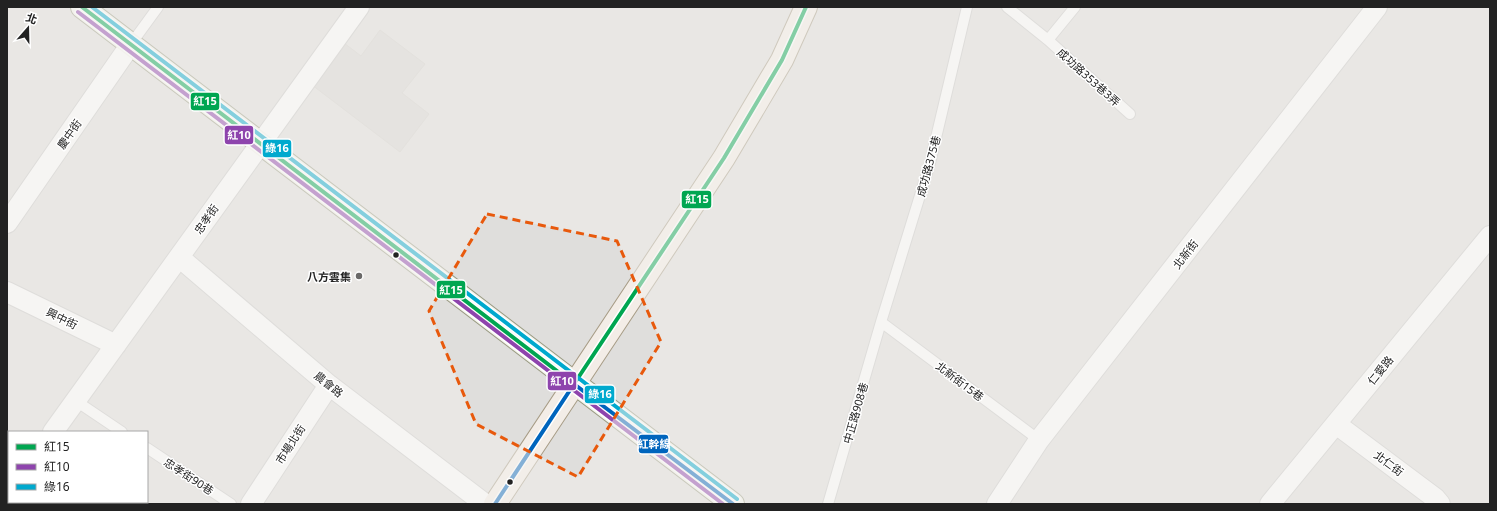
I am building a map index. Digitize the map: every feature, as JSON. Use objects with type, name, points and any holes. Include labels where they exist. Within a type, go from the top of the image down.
[{"type":"main road","points":[[495,504],[724,158],[782,60],[806,7]]},
{"type":"street","points":[[82,7],[733,504]]},
{"type":"street","name":"忠孝街","points":[[54,431],[180,258],[359,7]]},
{"type":"street","name":"北新街","points":[[997,504],[1039,440],[1377,7]]},
{"type":"street","name":"慶中街","points":[[7,223],[131,44]]},
{"type":"street","name":"仁愛路","points":[[1270,504],[1490,236]]},
{"type":"street","name":"農會路","points":[[180,258],[329,385],[485,504]]},
{"type":"street","name":"興中街","points":[[7,292],[116,345]]},
{"type":"street","name":"市場北街","points":[[251,504],[329,385]]},
{"type":"street","name":"北仁街","points":[[1336,424],[1435,498],[1440,504]]},
{"type":"lane","points":[[131,44],[158,7]]},
{"type":"lane","name":"成功路375巷","points":[[881,322],[930,163],[967,7]]},
{"type":"lane","name":"成功路353巷3弄","points":[[1007,7],[1048,40],[1130,114]]},
{"type":"lane","points":[[1048,40],[1074,7]]},
{"type":"lane","name":"北新街15巷","points":[[881,322],[1039,440]]},
{"type":"lane","name":"中正路908巷","points":[[828,504],[881,322]]},
{"type":"lane","points":[[76,401],[121,431]]},
{"type":"lane","name":"忠孝街90巷","points":[[148,449],[231,504]]},
{"type":"highlighted area","points":[[487,214],[617,241],[661,342],[578,477],[476,424],[429,311]]},
{"type":"shaded area","points":[[7,7],[1490,7],[1490,504],[7,504]]},
{"type":"building","points":[[380,30],[425,64],[402,93],[429,114],[400,152],[312,85],[344,43],[361,56]]},
{"type":"transit line","name":"紅15","points":[[82,7],[574,384]]},
{"type":"transit line","name":"綠16","points":[[92,7],[737,499]]},
{"type":"transit line","name":"紅15","points":[[574,384],[724,158],[782,60],[806,7]]},
{"type":"transit line","name":"紅10","points":[[78,12],[723,504]]},
{"type":"transit line","name":"紅幹線","points":[[574,384],[733,504]]},
{"type":"transit line","name":"紅幹線","points":[[495,504],[574,384]]},
{"type":"place","name":"八方雲集","points":[[359,276]]}]
